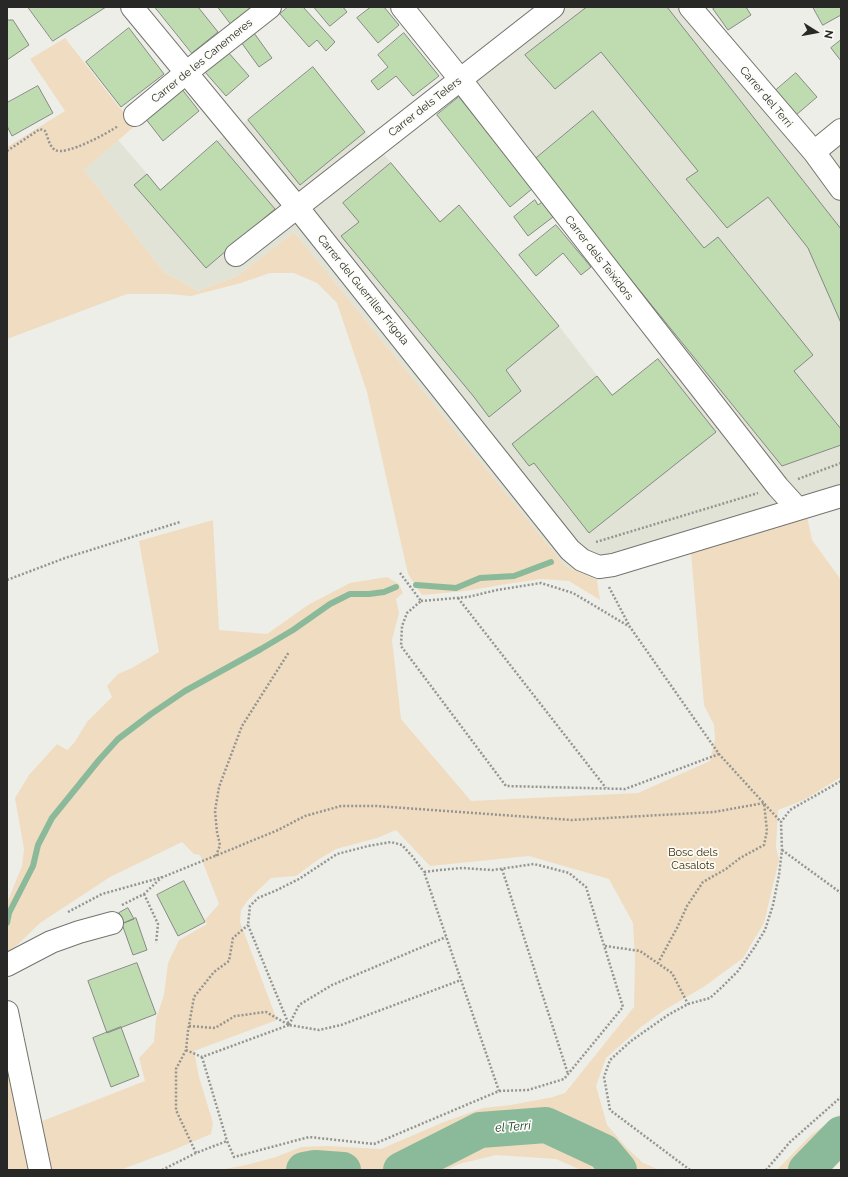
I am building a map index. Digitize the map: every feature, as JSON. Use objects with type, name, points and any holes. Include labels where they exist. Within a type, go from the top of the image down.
[{"type":"street","name":"Carrer del Guerriller Frigola","points":[[132,7],[297,207],[570,550],[582,560],[599,567],[613,565],[798,509]]},
{"type":"street","name":"Carrer de les Canemeres","points":[[136,115],[187,72],[270,7]]},
{"type":"street","name":"Carrer dels Teixidors","points":[[402,7],[460,79],[778,487],[798,509]]},
{"type":"street","name":"Carrer dels Telers","points":[[236,255],[553,7]]},
{"type":"street","name":"Carrer del Terri","points":[[690,7],[814,152],[841,188]]},
{"type":"street","points":[[814,152],[841,130]]},
{"type":"street","points":[[798,509],[841,496]]},
{"type":"street","points":[[7,965],[51,942],[79,932],[112,923]]},
{"type":"street","points":[[7,1012],[40,1170]]},
{"type":"path","points":[[7,151],[40,129],[45,131],[52,147],[57,151],[66,151],[106,134],[136,115]]},
{"type":"path","points":[[570,550],[778,487],[841,463]]},
{"type":"path","points":[[7,580],[65,558],[180,522]]},
{"type":"path","points":[[400,573],[421,600]]},
{"type":"path","points":[[630,627],[572,593],[541,584],[497,590],[468,597],[421,600],[407,613],[402,626],[401,646],[506,786],[625,789],[719,754]]},
{"type":"path","points":[[611,592],[630,627],[719,754],[781,822]]},
{"type":"path","points":[[457,598],[606,788]]},
{"type":"path","points":[[215,856],[220,845],[214,811],[220,787],[242,726],[289,652]]},
{"type":"path","points":[[690,1170],[610,1110],[604,1077],[610,1060],[632,1041],[668,1015],[688,1004],[710,998],[738,971],[765,930],[779,875],[782,850],[781,822],[790,810],[841,781]]},
{"type":"path","points":[[64,914],[102,894],[162,877],[278,830],[305,816],[341,806],[376,806],[572,820],[714,812],[764,803]]},
{"type":"path","points":[[658,963],[687,906],[703,882],[726,869],[740,858],[764,845],[766,831],[764,803]]},
{"type":"path","points":[[289,1024],[248,925],[250,906],[258,898],[299,879],[337,854],[391,842],[402,844],[424,872],[498,1091]]},
{"type":"path","points":[[782,850],[841,893]]},
{"type":"path","points":[[202,1057],[227,1141],[234,1157],[309,1137],[374,1144],[498,1091],[528,1090],[564,1079],[623,1006],[586,887],[569,873],[534,864],[493,870],[462,868],[424,872]]},
{"type":"path","points":[[502,869],[568,1074]]},
{"type":"path","points":[[144,894],[158,924],[156,943]]},
{"type":"path","points":[[196,1154],[176,1110],[176,1069],[186,1050],[194,997],[214,972],[228,962],[233,938],[248,925]]},
{"type":"path","points":[[186,1050],[202,1057],[289,1024],[298,1004],[332,985],[446,937]]},
{"type":"path","points":[[605,946],[640,951],[658,963],[672,973],[688,1004]]},
{"type":"path","points":[[189,1026],[215,1028],[235,1016],[266,1012],[289,1024],[319,1030],[341,1025],[461,980]]},
{"type":"path","points":[[766,1170],[790,1142],[841,1097]]},
{"type":"path","points":[[162,1170],[227,1141]]},
{"type":"shaded area","points":[[553,7],[690,7],[813,152],[841,130],[841,509],[807,516],[691,553],[597,580],[565,566],[294,232],[237,276],[198,291],[164,272],[84,170],[118,140],[161,190],[217,141],[248,120],[313,67],[365,132],[440,221],[459,205],[559,326],[612,395],[670,349],[460,79]]},
{"type":"green space","points":[[65,38],[119,107],[137,124],[84,170],[164,272],[198,291],[237,276],[294,232],[565,566],[597,580],[600,600],[569,581],[541,579],[465,591],[422,595],[408,574],[367,392],[337,303],[317,283],[294,273],[270,273],[241,283],[191,296],[168,294],[127,294],[7,339],[7,147],[65,111],[30,59]]},
{"type":"green space","name":"Bosc dels Casalots","points":[[807,516],[812,540],[841,582],[841,777],[804,800],[778,810],[776,847],[779,860],[764,923],[743,958],[705,986],[663,1011],[641,1027],[606,1058],[596,1086],[607,1125],[626,1147],[643,1163],[660,1170],[581,1170],[556,1159],[496,1155],[459,1164],[446,1170],[219,1170],[276,1157],[301,1147],[327,1146],[381,1149],[444,1122],[483,1108],[511,1105],[553,1097],[565,1093],[634,1007],[635,959],[633,923],[609,879],[529,856],[430,866],[396,830],[377,838],[336,849],[316,861],[296,876],[271,878],[248,900],[241,910],[240,922],[277,1020],[194,1051],[199,1077],[213,1123],[211,1134],[120,1170],[48,1170],[37,1123],[145,1081],[139,1058],[154,1042],[156,1019],[164,995],[168,963],[179,940],[207,924],[205,920],[219,904],[200,855],[194,854],[182,842],[110,877],[40,923],[7,955],[7,903],[22,866],[24,849],[15,798],[29,775],[57,744],[67,750],[74,743],[87,722],[112,697],[107,686],[118,674],[132,668],[159,652],[139,541],[213,520],[219,630],[267,634],[308,605],[350,583],[387,577],[399,584],[403,593],[396,599],[399,613],[392,640],[401,719],[471,801],[638,793],[710,761],[715,739],[714,725],[704,705],[691,553]]},
{"type":"green space","points":[[7,1053],[31,1170],[7,1170]]},
{"type":"green space","points":[[841,1114],[841,1161],[831,1170],[777,1170],[811,1135]]},
{"type":"building","points":[[28,7],[106,7],[53,41]]},
{"type":"building","points":[[155,7],[198,7],[218,32],[192,53]]},
{"type":"building","points":[[218,7],[252,7],[231,24]]},
{"type":"building","points":[[288,7],[303,7],[335,42],[326,51],[317,40],[309,47],[280,14]]},
{"type":"building","points":[[314,7],[343,7],[347,12],[330,26]]},
{"type":"building","points":[[371,7],[384,7],[399,25],[378,43],[357,18]]},
{"type":"building","points":[[587,7],[667,7],[841,229],[841,323],[808,248],[768,197],[727,228],[686,179],[698,171],[601,52],[555,89],[525,55]]},
{"type":"building","points":[[716,7],[746,7],[751,15],[728,30],[713,9]]},
{"type":"building","points":[[813,7],[841,7],[841,15],[823,25]]},
{"type":"building","points":[[7,20],[13,20],[29,45],[7,60]]},
{"type":"building","points":[[129,28],[164,74],[121,107],[86,62]]},
{"type":"building","points":[[254,33],[272,58],[259,67],[241,42]]},
{"type":"building","points":[[404,33],[439,76],[413,96],[396,76],[378,90],[371,81],[388,67],[378,55]]},
{"type":"building","points":[[841,40],[841,61],[831,48]]},
{"type":"building","points":[[228,52],[249,76],[226,96],[205,72]]},
{"type":"building","points":[[313,67],[365,132],[300,185],[248,120]]},
{"type":"building","points":[[796,73],[817,97],[796,115],[775,91]]},
{"type":"building","points":[[38,86],[53,113],[12,136],[7,126],[7,103]]},
{"type":"building","points":[[181,88],[199,111],[163,141],[145,118]]},
{"type":"building","points":[[459,97],[532,189],[510,207],[437,115]]},
{"type":"building","points":[[593,111],[704,248],[718,237],[813,355],[794,371],[841,429],[841,445],[782,466],[534,160]]},
{"type":"building","points":[[217,141],[275,209],[206,268],[134,185],[147,174],[160,190]]},
{"type":"building","points":[[391,163],[440,222],[459,205],[559,326],[506,370],[521,391],[489,417],[341,236],[359,222],[343,203]]},
{"type":"building","points":[[535,200],[538,205],[542,202],[553,217],[528,236],[514,217]]},
{"type":"building","points":[[556,225],[591,267],[581,275],[563,253],[536,276],[519,255]]},
{"type":"building","points":[[658,359],[716,432],[589,533],[534,463],[529,466],[512,444],[597,376],[612,395]]},
{"type":"building","points":[[184,881],[205,922],[178,936],[157,895]]},
{"type":"building","points":[[128,908],[134,919],[124,923],[119,913]]},
{"type":"building","points":[[136,918],[147,950],[133,955],[122,924]]},
{"type":"building","points":[[137,963],[156,1014],[107,1033],[88,981]]},
{"type":"building","points":[[121,1027],[139,1076],[111,1087],[93,1038]]},
{"type":"waterway","points":[[416,585],[456,588],[480,578],[514,576],[551,562]]},
{"type":"waterway","points":[[7,923],[9,913],[33,866],[38,845],[52,818],[118,739],[185,691],[293,630],[330,604],[350,594],[384,592],[396,587]]},
{"type":"waterway","name":"el Terri","points":[[401,1170],[480,1130],[546,1125],[604,1152],[619,1170]]},
{"type":"waterway","name":"el Terri","points":[[806,1170],[841,1134]]},
{"type":"waterway","name":"el Terri","points":[[304,1170],[315,1168],[343,1170]]}]
